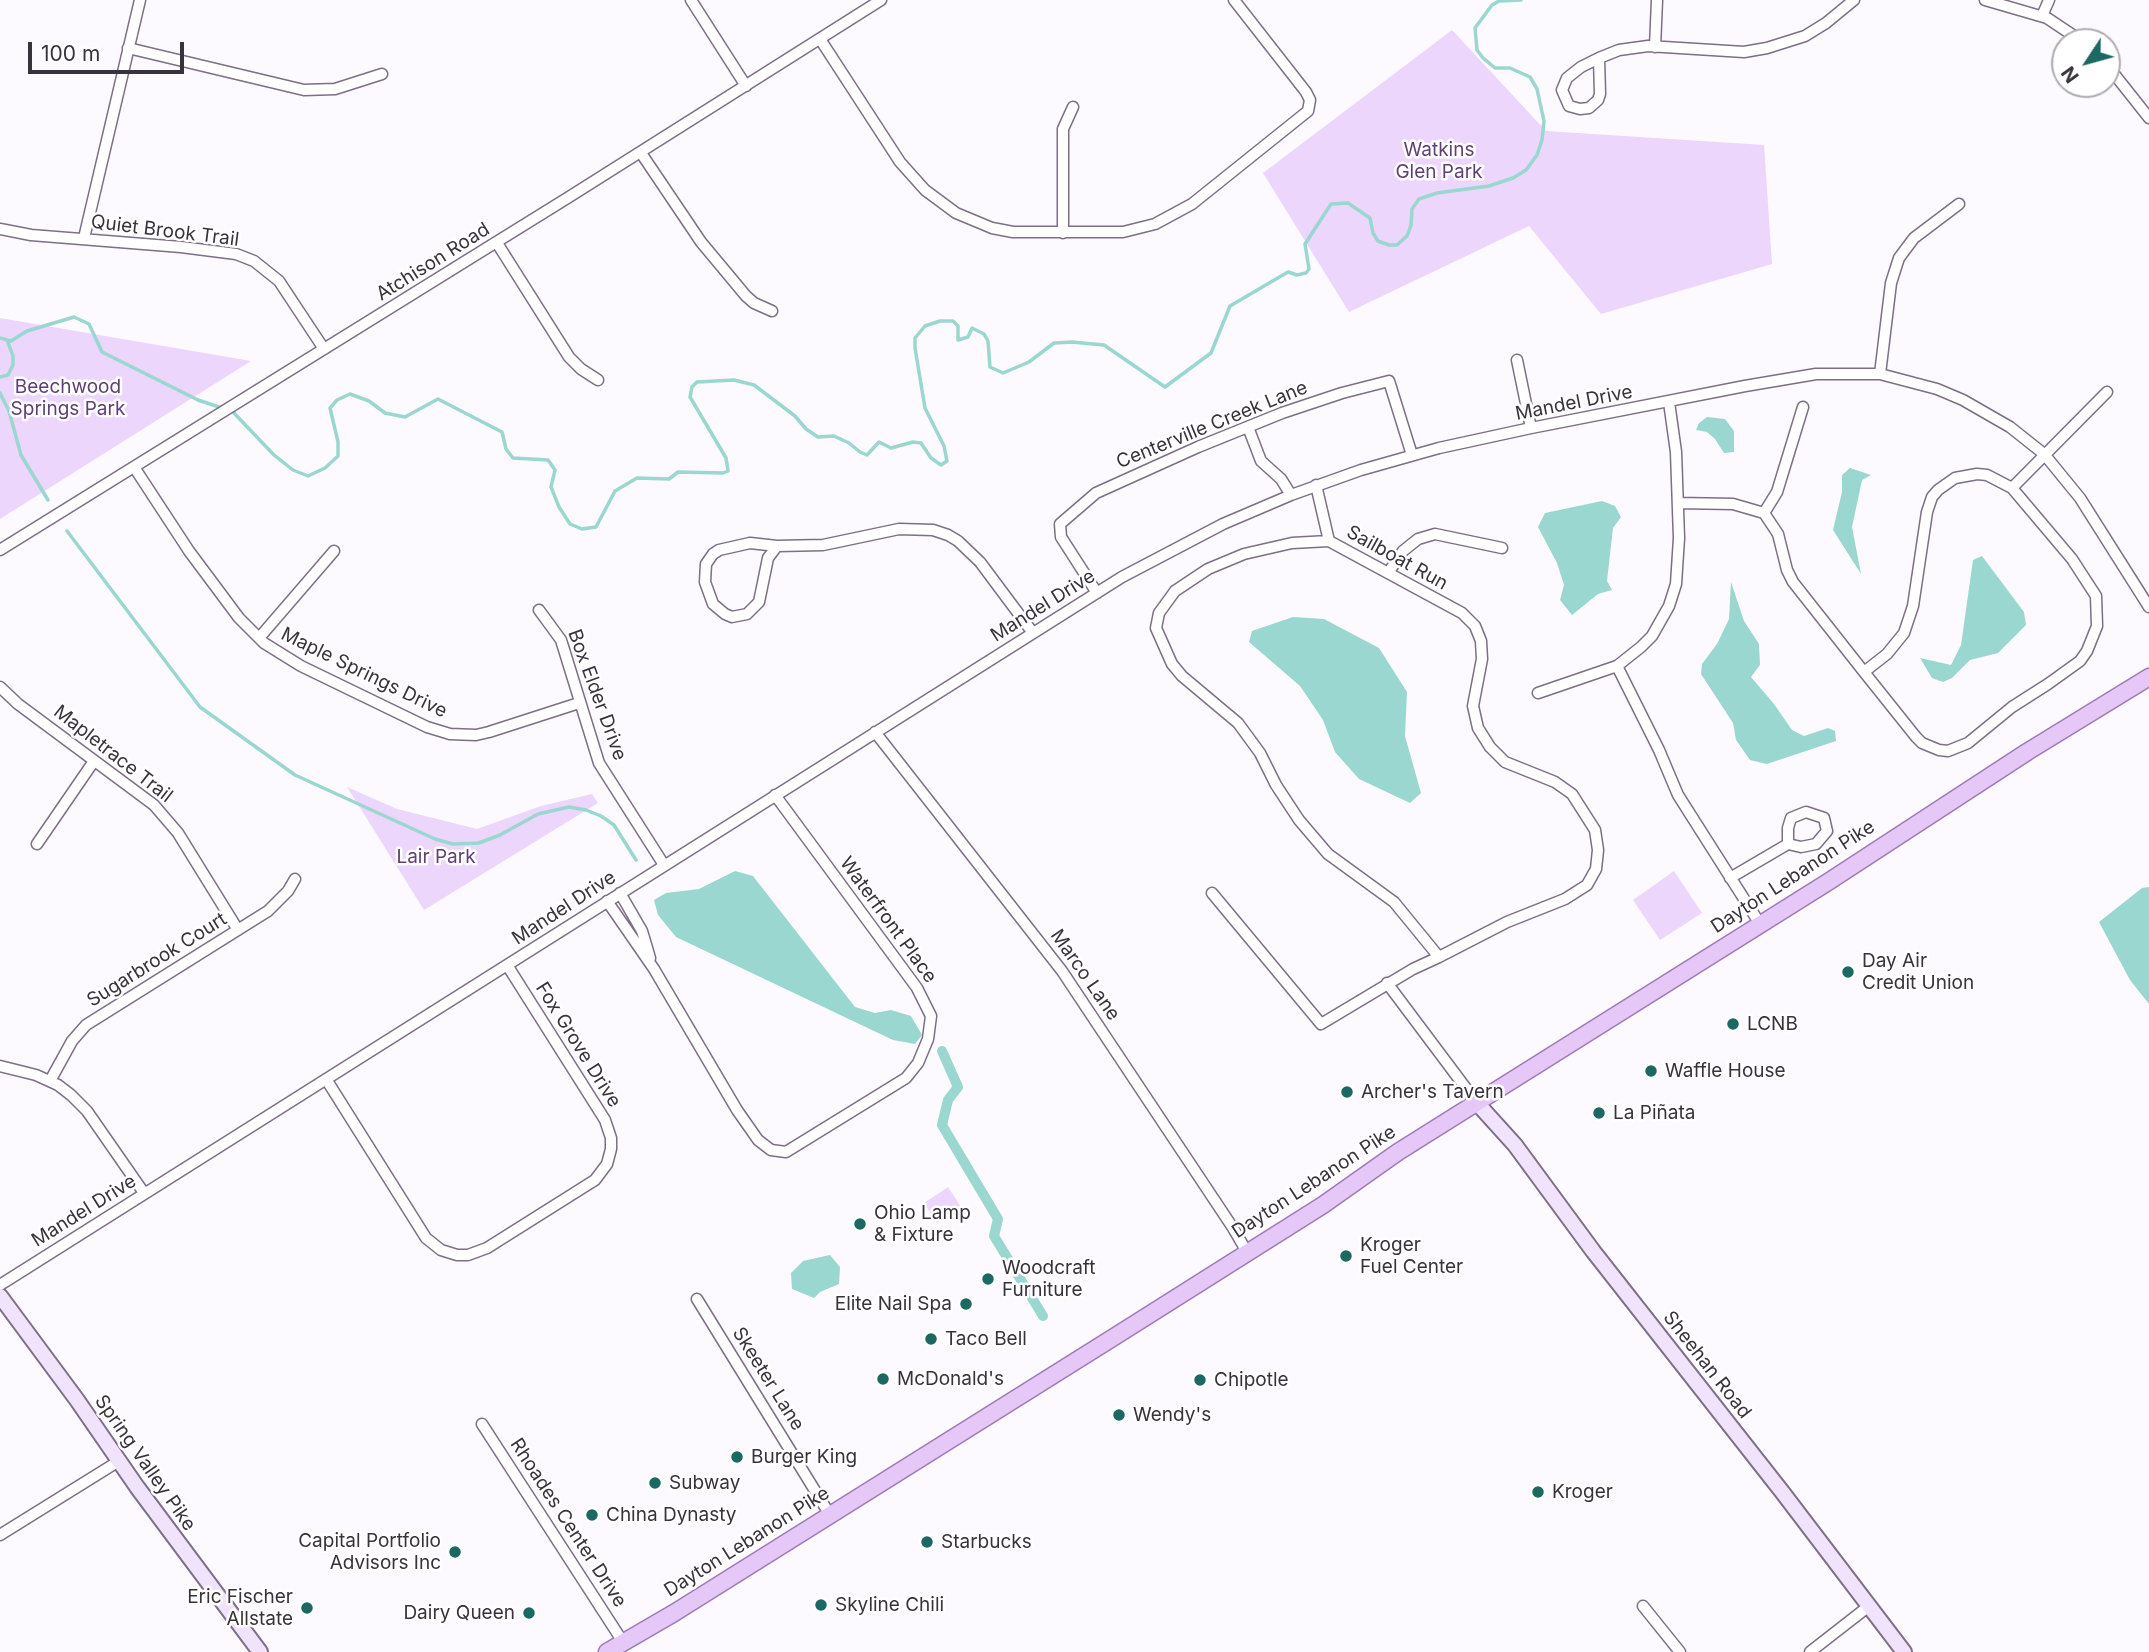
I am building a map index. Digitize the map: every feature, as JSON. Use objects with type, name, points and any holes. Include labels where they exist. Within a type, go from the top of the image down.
[{"type":"main road","name":"Dayton Lebanon Pike","points":[[607,1652],[1322,1205],[1398,1152],[2149,677]]},
{"type":"street","points":[[84,238],[140,0]]},
{"type":"street","points":[[691,0],[746,86]]},
{"type":"street","name":"Atchison Road","points":[[0,550],[641,153],[881,0]]},
{"type":"street","points":[[820,38],[900,162],[939,202],[956,213],[992,228],[1013,232],[1123,232],[1170,218],[1219,184],[1308,111],[1310,100],[1306,92],[1234,0]]},
{"type":"street","points":[[1655,47],[1657,0]]},
{"type":"street","points":[[1599,58],[1601,85],[1598,100],[1589,108],[1569,106],[1562,90],[1567,78],[1572,72],[1599,58],[1629,47],[1744,52],[1767,48],[1805,36],[1854,0]]},
{"type":"street","points":[[1985,0],[2042,16],[2061,28]]},
{"type":"street","points":[[2042,16],[2049,0]]},
{"type":"street","points":[[128,48],[304,90],[335,89],[382,74]]},
{"type":"street","points":[[2121,83],[2149,118]]},
{"type":"street","points":[[1063,233],[1063,130],[1073,107]]},
{"type":"street","points":[[641,153],[701,242],[746,296],[772,311]]},
{"type":"street","points":[[1880,374],[1891,283],[1899,258],[1914,238],[1959,204]]},
{"type":"street","name":"Quiet Brook Trail","points":[[0,229],[31,235],[222,251],[254,261],[274,275],[288,291],[324,349]]},
{"type":"street","points":[[496,243],[569,357],[580,369],[598,380]]},
{"type":"street","points":[[1517,360],[1531,428]]},
{"type":"street","name":"Mandel Drive","points":[[0,1286],[1097,593],[1155,558],[1223,524],[1316,485],[1412,455],[1531,428],[1816,374],[1880,374],[1937,389],[1963,400],[2010,427],[2044,454],[2080,498],[2149,607]]},
{"type":"street","name":"Centerville Creek Lane","points":[[1097,593],[1061,537],[1060,524],[1096,493],[1198,447],[1342,393],[1389,381],[1412,455]]},
{"type":"street","points":[[2012,488],[2107,391]]},
{"type":"street","points":[[1538,693],[1617,666],[1647,642],[1669,606],[1679,561],[1676,452],[1669,402]]},
{"type":"street","points":[[1764,513],[1777,492],[1802,407]]},
{"type":"street","points":[[1248,427],[1261,461],[1285,483],[1290,495]]},
{"type":"street","name":"Maple Springs Drive","points":[[134,467],[204,572],[239,618],[258,638],[301,666],[427,727],[450,734],[476,735],[489,732],[579,703]]},
{"type":"street","points":[[1678,503],[1733,504],[1764,513],[1778,534],[1787,570],[1793,582],[1864,672],[1922,743],[1939,750],[1948,751],[1968,743],[2012,707],[2080,661],[2087,652],[2097,626],[2096,596],[2072,559],[2012,488],[1994,478],[1977,474],[1955,478],[1938,489],[1932,498],[1923,527],[1908,625],[1896,645],[1864,672]]},
{"type":"street","points":[[1316,485],[1329,541]]},
{"type":"street","points":[[777,546],[768,558],[759,602],[754,609],[747,614],[733,617],[719,610],[713,604],[705,582],[706,564],[713,554],[739,544],[823,545],[899,529],[933,530],[958,541],[980,562],[1033,633]]},
{"type":"street","points":[[1388,573],[1403,551],[1418,539],[1435,534],[1502,548]]},
{"type":"street","name":"Sailboat Run","points":[[1212,893],[1321,1024],[1387,983],[1439,957],[1507,922],[1564,899],[1587,885],[1596,869],[1598,850],[1595,830],[1572,794],[1555,782],[1505,762],[1490,747],[1478,728],[1473,706],[1482,659],[1481,641],[1475,626],[1462,613],[1329,541],[1292,543],[1244,554],[1208,569],[1175,591],[1159,613],[1156,628],[1177,670],[1238,723],[1260,753],[1276,785],[1299,820],[1321,846],[1394,902],[1439,957]]},
{"type":"street","points":[[258,638],[334,551]]},
{"type":"street","name":"Box Elder Drive","points":[[539,610],[561,640],[599,763],[664,865]]},
{"type":"street","points":[[1617,666],[1678,795],[1760,924]]},
{"type":"street","name":"Mapletrace Trail","points":[[0,687],[18,704],[134,789],[167,818],[238,930]]},
{"type":"street","name":"Marco Lane","points":[[875,732],[1062,971],[1222,1210],[1247,1252]]},
{"type":"street","points":[[37,844],[94,761]]},
{"type":"street","name":"Waterfront Place","points":[[607,901],[654,969],[737,1110],[758,1140],[771,1150],[786,1152],[906,1078],[918,1063],[928,1039],[931,1016],[917,988],[775,795]]},
{"type":"street","points":[[1730,878],[1788,844]]},
{"type":"street","name":"Sugarbrook Court","points":[[50,1081],[72,1041],[86,1025],[238,930],[278,902],[295,879]]},
{"type":"street","name":"Waterfront Place","points":[[620,893],[642,931],[654,969]]},
{"type":"street","name":"Fox Grove Drive","points":[[326,1079],[426,1238],[441,1250],[468,1255],[487,1248],[595,1180],[607,1164],[611,1149],[611,1138],[605,1120],[507,965]]},
{"type":"street","points":[[1387,983],[1477,1103]]},
{"type":"street","points":[[0,1066],[50,1081],[71,1095],[87,1111],[144,1194]]},
{"type":"street","name":"Sheehan Road","points":[[1477,1103],[1515,1145],[1593,1251],[1904,1652]]},
{"type":"street","name":"Spring Valley Pike","points":[[0,1296],[261,1652]]},
{"type":"street","name":"Skeeter Lane","points":[[697,1299],[830,1515]]},
{"type":"street","name":"Rhoades Center Drive","points":[[482,1424],[624,1642]]},
{"type":"street","points":[[0,1535],[120,1461]]},
{"type":"street","points":[[1643,1606],[1680,1652]]},
{"type":"street","points":[[1810,1652],[1869,1606]]},
{"type":"green space","name":"Watkins Glen Park","points":[[1452,30],[1546,131],[1764,145],[1772,264],[1601,314],[1529,226],[1349,312],[1263,173]]},
{"type":"green space","name":"Beechwood Springs Park","points":[[0,318],[251,361],[0,519]]},
{"type":"green space","name":"Lair Park","points":[[347,787],[397,809],[477,829],[541,806],[592,794],[598,803],[424,910]]},
{"type":"green space","points":[[1674,871],[1702,913],[1660,940],[1633,900]]},
{"type":"green space","points":[[948,1187],[961,1207],[937,1223],[924,1203]]},
{"type":"shaded area","points":[[1707,417],[1725,419],[1734,431],[1734,452],[1724,453],[1707,432],[1696,430],[1699,423]]},
{"type":"shaded area","points":[[1850,468],[1871,475],[1862,480],[1852,527],[1861,574],[1833,530],[1842,492],[1842,475]]},
{"type":"shaded area","points":[[1602,501],[1615,506],[1621,517],[1613,528],[1607,581],[1612,590],[1598,594],[1572,615],[1560,600],[1564,585],[1557,563],[1538,527],[1545,513]]},
{"type":"shaded area","points":[[1982,556],[2024,612],[2026,625],[1998,653],[1970,660],[1952,678],[1943,682],[1932,678],[1920,658],[1951,665],[1961,645],[1973,560]]},
{"type":"shaded area","points":[[1731,582],[1744,621],[1759,644],[1760,665],[1751,677],[1792,730],[1804,736],[1828,728],[1835,731],[1836,741],[1767,764],[1750,760],[1736,740],[1733,723],[1701,674],[1702,664],[1717,644],[1729,619]]},
{"type":"shaded area","points":[[1293,617],[1324,619],[1379,648],[1407,692],[1405,736],[1421,793],[1410,803],[1359,779],[1335,752],[1323,720],[1300,686],[1249,642],[1252,631]]},
{"type":"shaded area","points":[[735,871],[753,876],[855,1007],[875,1013],[891,1010],[911,1016],[922,1035],[915,1044],[893,1040],[676,937],[658,915],[654,900],[666,893],[699,889]]},
{"type":"shaded area","points":[[2149,887],[2149,1004],[2130,980],[2099,922],[2142,888]]},
{"type":"shaded area","points":[[830,1255],[840,1267],[839,1284],[820,1292],[814,1298],[792,1289],[791,1273],[803,1261]]},
{"type":"waterway","points":[[229,410],[274,455],[293,470],[308,476],[325,468],[338,456],[338,442],[330,408],[337,400],[350,394],[369,401],[385,413],[405,417],[438,399],[502,432],[506,449],[513,458],[548,460],[555,470],[551,487],[559,507],[570,524],[582,529],[596,527],[615,491],[637,478],[669,479],[678,472],[728,471],[726,458],[690,397],[692,387],[697,382],[734,380],[754,385],[818,437],[834,436],[867,455],[879,442],[891,448],[913,442],[921,443],[931,458],[941,465],[947,461],[944,446],[925,408],[915,348],[915,338],[925,326],[940,321],[953,321],[958,326],[958,340],[968,337],[972,328],[984,334],[988,341],[990,367],[1003,373],[1029,362],[1054,343],[1072,342],[1104,345],[1165,387],[1211,353],[1230,306],[1288,272],[1297,275],[1306,273],[1309,269],[1305,244],[1331,204],[1348,203],[1370,218],[1378,241],[1397,245],[1407,236],[1412,209],[1419,199],[1437,193],[1489,186],[1513,178],[1526,170],[1537,155],[1542,140],[1544,121],[1537,89],[1530,77],[1510,68],[1495,68],[1483,58],[1477,50],[1475,28],[1492,5],[1499,1],[1521,0]]},
{"type":"waterway","points":[[0,338],[11,341],[27,331],[74,317],[89,324],[102,352],[198,400],[222,408]]},
{"type":"waterway","points":[[0,377],[8,375],[13,365],[13,356],[7,340]]},
{"type":"waterway","points":[[0,393],[9,411],[21,455],[48,500]]},
{"type":"waterway","points":[[67,531],[200,707],[295,775],[435,839],[453,844],[479,843],[538,814],[569,807],[586,810],[614,825],[636,860]]},
{"type":"waterway","points":[[942,1051],[958,1087],[948,1100],[942,1125],[998,1219],[994,1236],[1043,1316]]},
{"type":"place","name":"Day Air Credit Union","points":[[1848,972]]},
{"type":"place","name":"LCNB","points":[[1733,1024]]},
{"type":"place","name":"Waffle House","points":[[1651,1071]]},
{"type":"place","name":"Archer's Tavern","points":[[1347,1092]]},
{"type":"place","name":"La Piñata","points":[[1599,1113]]},
{"type":"place","name":"Ohio Lamp & Fixture","points":[[860,1224]]},
{"type":"place","name":"Kroger Fuel Center","points":[[1346,1256]]},
{"type":"place","name":"Woodcraft Furniture","points":[[988,1279]]},
{"type":"place","name":"Elite Nail Spa","points":[[966,1304]]},
{"type":"place","name":"Taco Bell","points":[[931,1339]]},
{"type":"place","name":"McDonald's","points":[[883,1379]]},
{"type":"place","name":"Chipotle","points":[[1200,1380]]},
{"type":"place","name":"Wendy's","points":[[1119,1415]]},
{"type":"place","name":"Burger King","points":[[737,1457]]},
{"type":"place","name":"Subway","points":[[655,1483]]},
{"type":"place","name":"Kroger","points":[[1538,1492]]},
{"type":"place","name":"China Dynasty","points":[[592,1515]]},
{"type":"place","name":"Starbucks","points":[[927,1542]]},
{"type":"place","name":"Capital Portfolio Advisors Inc","points":[[455,1552]]},
{"type":"place","name":"Skyline Chili","points":[[821,1605]]},
{"type":"place","name":"Eric Fischer Allstate","points":[[307,1608]]},
{"type":"place","name":"Dairy Queen","points":[[529,1613]]}]
